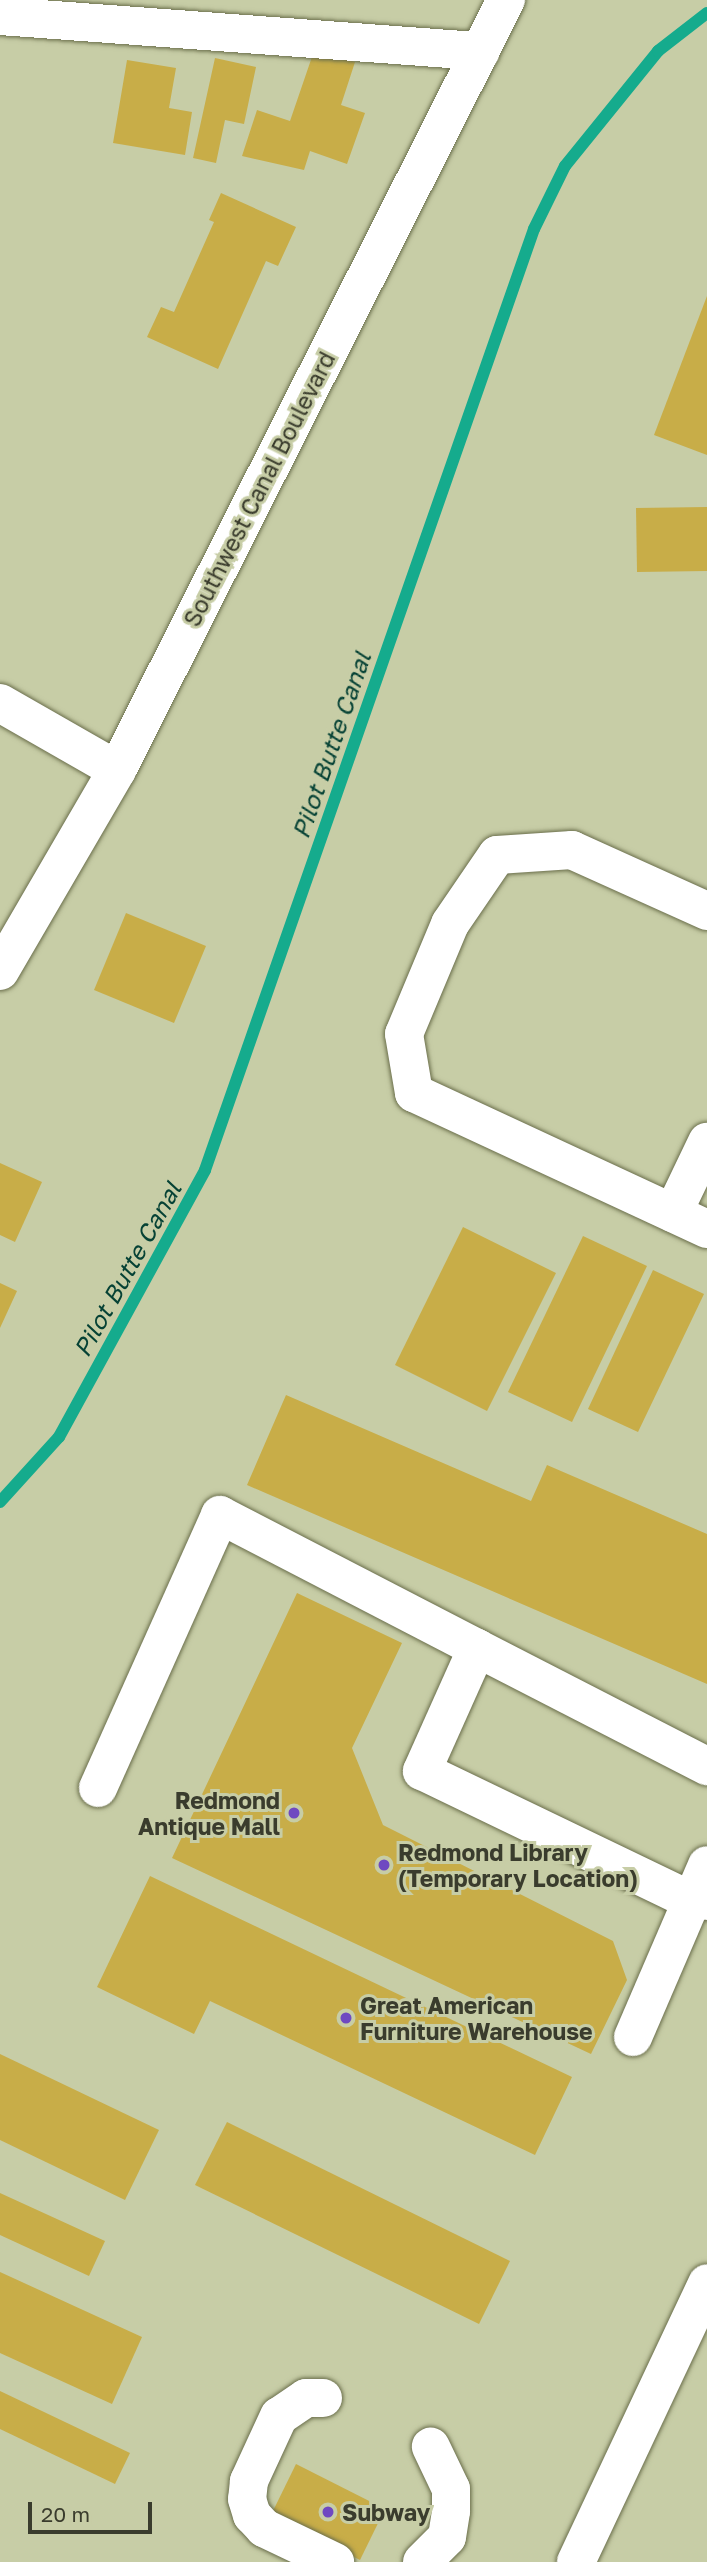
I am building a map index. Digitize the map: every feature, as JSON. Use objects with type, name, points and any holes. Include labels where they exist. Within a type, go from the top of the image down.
[{"type":"main road","name":"Southwest Canal Boulevard","points":[[0,971],[117,770],[506,0]]},
{"type":"main road","points":[[0,16],[481,51]]},
{"type":"main road","points":[[0,703],[117,770]]},
{"type":"main road","points":[[707,911],[572,850],[497,855],[450,924],[404,1034],[414,1093],[707,1228]]},
{"type":"main road","points":[[673,1213],[707,1142]]},
{"type":"main road","points":[[98,1788],[220,1515],[707,1766]]},
{"type":"main road","points":[[477,1648],[422,1771],[701,1907]]},
{"type":"main road","points":[[633,2037],[701,1907],[707,1865]]},
{"type":"main road","points":[[576,2562],[707,2283]]},
{"type":"main road","points":[[323,2398],[306,2398],[279,2416],[249,2481],[247,2499],[252,2515],[264,2528],[335,2562]]},
{"type":"main road","points":[[422,2562],[447,2537],[451,2511],[451,2489],[431,2447]]},
{"type":"building","points":[[315,48],[355,62],[341,105],[365,113],[347,164],[310,151],[304,170],[242,156],[257,110],[290,121]]},
{"type":"building","points":[[215,58],[256,67],[244,124],[225,120],[216,163],[193,158]]},
{"type":"building","points":[[127,60],[176,68],[169,108],[192,112],[185,155],[113,143]]},
{"type":"building","points":[[221,193],[296,227],[278,266],[266,261],[218,369],[147,337],[161,307],[174,312],[214,222],[209,220]]},
{"type":"building","points":[[707,296],[707,455],[654,435]]},
{"type":"building","points":[[707,507],[707,571],[637,572],[636,508]]},
{"type":"building","points":[[126,913],[206,946],[174,1023],[94,990]]},
{"type":"building","points":[[0,1163],[42,1182],[15,1242],[0,1235]]},
{"type":"building","points":[[463,1227],[556,1273],[487,1411],[395,1365]]},
{"type":"building","points":[[583,1236],[647,1266],[572,1422],[508,1392]]},
{"type":"building","points":[[653,1270],[704,1294],[638,1432],[588,1409]]},
{"type":"building","points":[[0,1283],[17,1291],[0,1328]]},
{"type":"building","points":[[286,1395],[531,1501],[547,1465],[707,1534],[707,1684],[247,1485]]},
{"type":"building","points":[[297,1593],[402,1643],[352,1748],[383,1825],[613,1941],[627,1980],[591,2054],[172,1858]]},
{"type":"building","name":"Great American Furniture Warehouse","points":[[150,1876],[572,2077],[535,2155],[210,2001],[194,2034],[97,1987]]},
{"type":"building","points":[[0,2054],[159,2130],[125,2200],[0,2140]]},
{"type":"building","points":[[227,2122],[510,2261],[479,2324],[195,2185]]},
{"type":"building","points":[[0,2193],[105,2241],[89,2276],[0,2235]]},
{"type":"building","points":[[0,2272],[142,2337],[112,2404],[0,2353]]},
{"type":"building","points":[[0,2391],[130,2453],[115,2484],[0,2429]]},
{"type":"building","name":"Subway","points":[[296,2464],[385,2509],[360,2560],[271,2515]]},
{"type":"waterway","name":"Pilot Butte Canal","points":[[0,1502],[59,1437],[205,1170],[534,229],[565,166],[658,51],[707,13]]},
{"type":"place","name":"Redmond Antique Mall","points":[[294,1813]]},
{"type":"place","name":"Redmond Library (Temporary Location)","points":[[384,1865]]},
{"type":"place","name":"Great American Furniture Warehouse","points":[[346,2018]]},
{"type":"place","name":"Subway","points":[[328,2512]]}]
